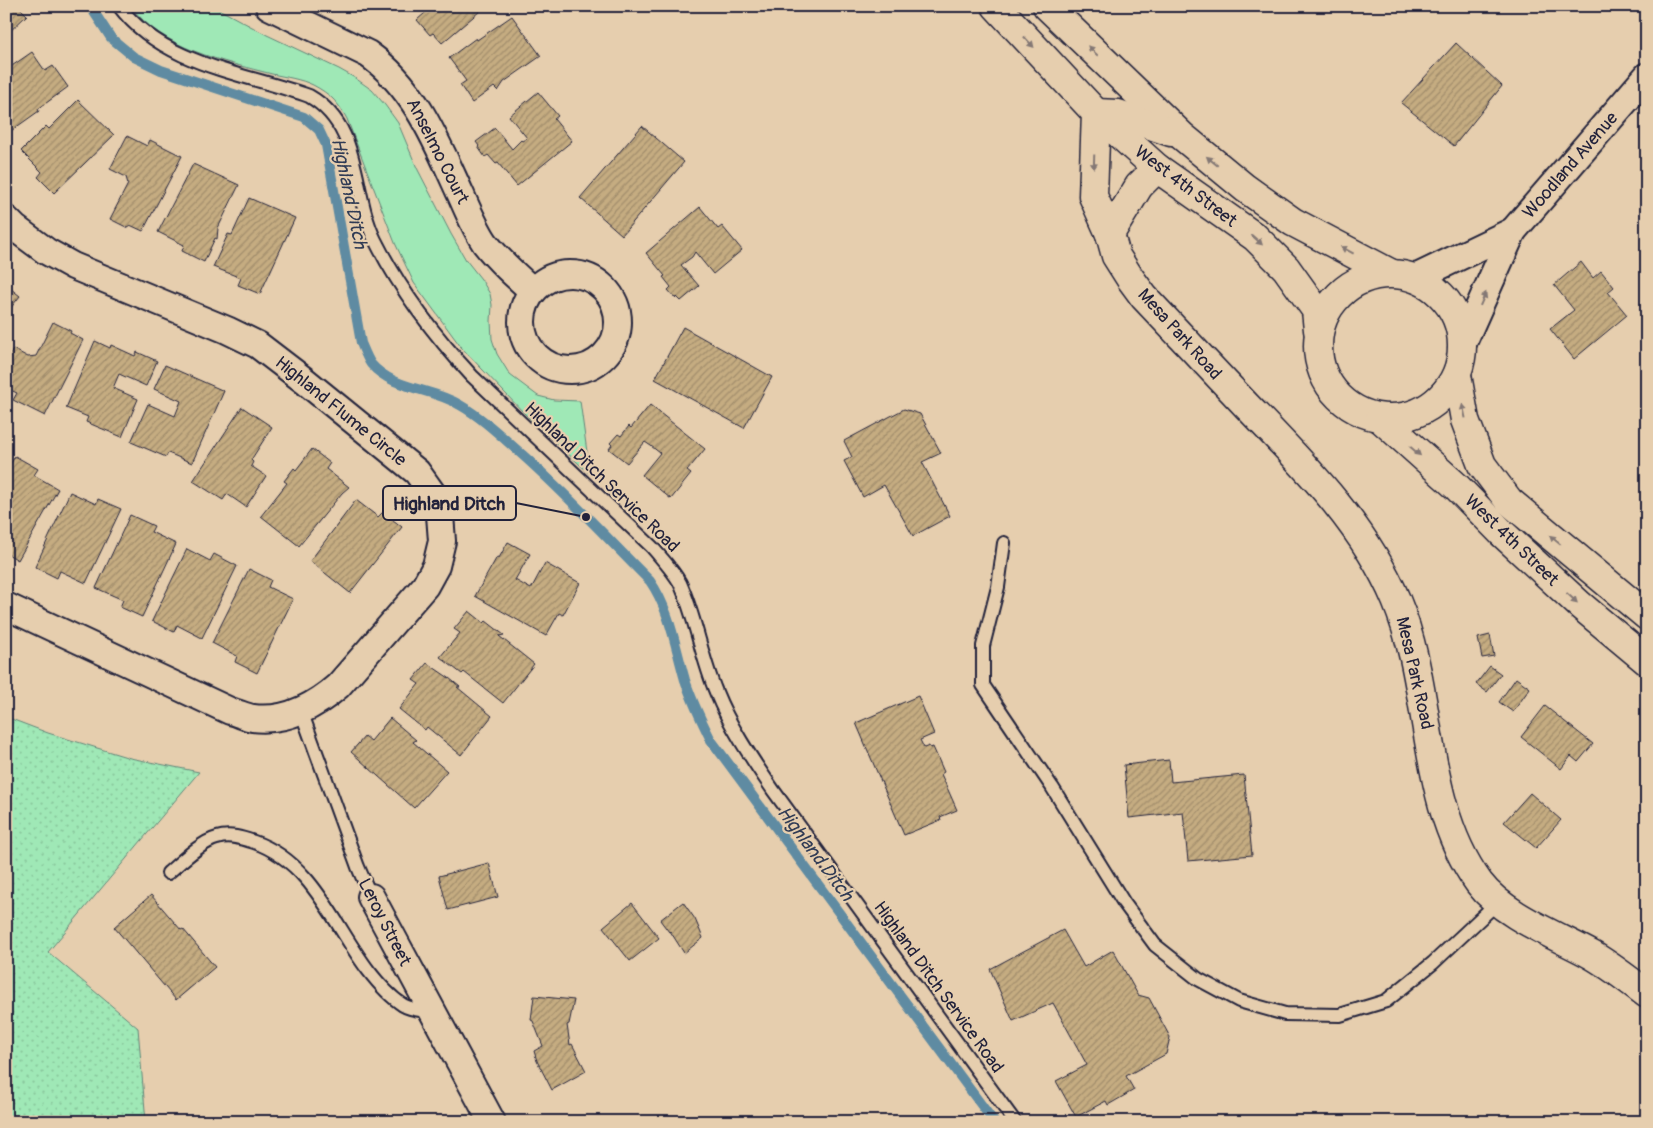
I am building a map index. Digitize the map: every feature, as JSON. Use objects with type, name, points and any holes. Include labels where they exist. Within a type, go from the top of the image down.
[{"type":"main road","name":"West 4th Street","points":[[996,6],[1096,113],[1157,168],[1254,237],[1286,268],[1316,310],[1318,330]]},
{"type":"main road","name":"West 4th Street","points":[[1047,6],[1182,136],[1245,188],[1294,222],[1403,275]]},
{"type":"main road","points":[[1096,113],[1118,114],[1182,136]]},
{"type":"main road","name":"Mesa Park Road","points":[[1096,113],[1093,196],[1110,234],[1116,256],[1144,297],[1319,483],[1366,546],[1396,598],[1406,626],[1421,685],[1437,778],[1446,814],[1454,839],[1466,863],[1480,884],[1498,902],[1519,916],[1621,973],[1647,994]]},
{"type":"main road","points":[[1110,234],[1139,186],[1157,168]]},
{"type":"main road","points":[[1403,275],[1434,288],[1449,304],[1459,322],[1463,343],[1462,359],[1457,375],[1444,395],[1426,410],[1403,417],[1380,418],[1356,411],[1337,397],[1324,377],[1317,354],[1318,330],[1328,307],[1344,289],[1366,277],[1403,275]]},
{"type":"main road","name":"West 4th Street","points":[[1457,375],[1466,420],[1482,464],[1509,501],[1647,616]]},
{"type":"main road","name":"West 4th Street","points":[[1380,418],[1456,486],[1502,533],[1580,605],[1647,661]]},
{"type":"street","name":"Anselmo Court","points":[[269,6],[368,54],[397,78],[422,113],[484,242],[512,273],[534,291]]},
{"type":"street","name":"Woodland Avenue","points":[[1463,343],[1514,231],[1647,76]]},
{"type":"street","name":"Highland Flume Circle","points":[[6,219],[46,251],[73,266],[258,345],[305,380],[417,472],[432,493],[440,515],[442,541],[436,566],[425,586],[338,686],[323,699],[301,711],[277,718],[252,718],[230,711],[6,606]]},
{"type":"street","name":"Woodland Avenue","points":[[1403,275],[1514,231]]},
{"type":"street","name":"Leroy Street","points":[[371,897],[492,1122]]},
{"type":"lane","name":"Highland Ditch Service Road","points":[[119,6],[146,35],[180,55],[309,96],[321,104],[333,116],[343,132],[355,165],[374,239],[412,303],[445,346],[472,376],[652,547],[669,567],[679,583],[716,691],[742,742],[773,790],[1015,1122]]},
{"type":"lane","points":[[1004,543],[998,587],[983,646],[983,685],[1052,787],[1124,903],[1155,945],[1198,979],[1239,1001],[1285,1014],[1340,1015],[1386,1000],[1433,963],[1498,902]]},
{"type":"lane","name":"Leroy Street","points":[[301,711],[358,867],[371,897]]},
{"type":"lane","points":[[168,873],[194,850],[216,838],[238,836],[263,845],[285,858],[307,879],[358,956],[390,995],[404,1006],[432,1012]]},
{"type":"green space","points":[[131,6],[213,6],[267,35],[339,69],[372,90],[398,123],[417,168],[451,234],[466,260],[490,294],[492,305],[492,339],[497,354],[510,375],[538,396],[554,400],[580,401],[590,474],[525,414],[461,347],[414,283],[395,243],[347,119],[333,99],[308,83],[214,58],[176,43],[159,33],[143,20]]},
{"type":"green space","points":[[6,717],[48,733],[130,758],[199,772],[48,952],[138,1028],[146,1122],[6,1122]]},
{"type":"building","points":[[6,6],[18,6],[27,15],[6,35]]},
{"type":"building","points":[[433,6],[486,6],[442,43],[433,33],[430,35],[417,20]]},
{"type":"building","points":[[512,16],[541,56],[504,82],[498,91],[494,87],[472,103],[460,85],[466,81],[449,58],[476,38],[477,40]]},
{"type":"building","points":[[1456,43],[1502,86],[1454,146],[1401,103]]},
{"type":"building","points":[[32,52],[45,71],[53,66],[68,87],[8,133],[6,130],[6,70]]},
{"type":"building","points":[[538,92],[558,116],[554,119],[572,141],[517,186],[498,163],[496,164],[488,155],[485,157],[476,142],[495,128],[512,149],[521,140],[527,138],[509,116]]},
{"type":"building","points":[[78,100],[114,135],[54,193],[38,177],[42,172],[21,151],[46,126],[49,129]]},
{"type":"building","points":[[642,126],[684,162],[622,235],[580,198]]},
{"type":"building","points":[[127,136],[147,146],[150,140],[182,156],[143,231],[130,225],[128,228],[110,219],[128,184],[126,177],[110,169]]},
{"type":"building","points":[[193,164],[239,185],[218,228],[217,239],[215,238],[204,262],[182,251],[184,245],[158,232]]},
{"type":"building","points":[[249,198],[295,218],[260,294],[238,285],[241,278],[213,267],[228,234],[232,235]]},
{"type":"building","points":[[700,207],[718,229],[722,226],[742,250],[713,274],[695,252],[692,257],[681,265],[699,286],[681,301],[677,297],[676,299],[668,290],[671,287],[663,277],[665,276],[646,253]]},
{"type":"building","points":[[1581,262],[1593,278],[1601,271],[1614,287],[1608,292],[1627,315],[1574,359],[1550,329],[1574,310],[1554,285]]},
{"type":"building","points":[[6,285],[20,296],[6,314]]},
{"type":"building","points":[[53,322],[71,331],[70,333],[83,340],[45,416],[13,400],[17,393],[6,388],[6,363],[13,349],[28,357],[36,356]]},
{"type":"building","points":[[683,327],[772,377],[744,428],[655,379]]},
{"type":"building","points":[[95,341],[110,348],[111,345],[135,356],[137,352],[157,361],[146,386],[119,374],[113,388],[138,399],[122,437],[86,422],[88,417],[66,408]]},
{"type":"building","points":[[165,365],[224,391],[192,463],[168,453],[166,457],[131,442],[148,404],[175,416],[181,401],[154,389]]},
{"type":"building","points":[[650,405],[705,449],[687,471],[691,474],[671,499],[642,475],[660,453],[645,442],[627,463],[609,449],[612,445],[610,443],[618,434],[621,436],[629,426],[631,428]]},
{"type":"building","points":[[242,407],[272,427],[251,460],[253,462],[251,466],[266,476],[246,507],[227,494],[223,500],[193,481]]},
{"type":"building","points":[[904,409],[920,414],[941,453],[922,462],[950,516],[913,536],[884,485],[863,497],[844,461],[852,457],[844,441]]},
{"type":"building","points":[[312,449],[330,463],[326,469],[349,487],[299,546],[261,516],[287,483],[284,481],[294,468],[296,470]]},
{"type":"building","points":[[15,456],[38,469],[34,475],[58,489],[18,560],[6,553],[6,472]]},
{"type":"building","points":[[70,492],[96,504],[98,499],[121,509],[86,583],[60,571],[57,578],[35,567]]},
{"type":"building","points":[[356,500],[378,517],[383,512],[402,527],[350,593],[310,561]]},
{"type":"building","points":[[130,515],[154,526],[151,532],[176,544],[142,617],[120,607],[123,600],[96,588]]},
{"type":"building","points":[[508,542],[530,554],[515,580],[531,589],[545,563],[580,583],[563,615],[559,613],[546,636],[475,596],[497,557],[499,558]]},
{"type":"building","points":[[187,549],[210,561],[214,554],[237,566],[202,638],[177,625],[174,632],[152,621]]},
{"type":"building","points":[[249,569],[271,580],[268,587],[293,599],[257,673],[235,662],[237,656],[212,643]]},
{"type":"building","points":[[469,611],[504,635],[499,636],[534,664],[503,703],[464,672],[462,674],[440,657],[460,633],[454,629]]},
{"type":"building","points":[[1490,635],[1494,656],[1482,658],[1478,638]]},
{"type":"building","points":[[427,663],[449,678],[492,716],[461,755],[427,727],[425,730],[399,709],[419,684],[413,680]]},
{"type":"building","points":[[1490,666],[1501,674],[1487,692],[1476,684]]},
{"type":"building","points":[[1516,678],[1530,688],[1513,712],[1499,702]]},
{"type":"building","points":[[918,696],[934,734],[920,740],[924,748],[933,747],[944,772],[941,774],[957,810],[940,817],[941,820],[904,835],[856,723]]},
{"type":"building","points":[[1545,706],[1593,744],[1578,762],[1571,756],[1561,769],[1521,737]]},
{"type":"building","points":[[390,718],[416,740],[413,742],[447,771],[414,808],[351,752],[365,736],[371,741]]},
{"type":"building","points":[[1169,760],[1171,782],[1244,775],[1252,855],[1188,861],[1183,812],[1129,818],[1124,765]]},
{"type":"building","points":[[1530,793],[1561,820],[1536,848],[1504,822]]},
{"type":"building","points":[[489,863],[498,897],[448,910],[439,876]]},
{"type":"building","points":[[151,895],[215,967],[176,1000],[114,927]]},
{"type":"building","points":[[683,902],[695,919],[703,938],[684,953],[670,931],[660,920]]},
{"type":"building","points":[[632,903],[659,938],[630,961],[603,927]]},
{"type":"building","points":[[1063,930],[1084,967],[1113,950],[1138,995],[1149,998],[1170,1037],[1166,1054],[1126,1076],[1134,1090],[1108,1105],[1106,1101],[1076,1117],[1056,1081],[1087,1065],[1053,1003],[1013,1021],[990,969]]},
{"type":"building","points":[[534,996],[574,1000],[569,1024],[567,1025],[570,1045],[572,1044],[586,1071],[552,1090],[534,1051],[543,1046],[531,1020]]},
{"type":"waterway","name":"Highland Ditch","points":[[90,6],[111,38],[134,57],[161,70],[304,117],[319,130],[326,145],[361,343],[371,364],[390,379],[449,399],[483,420],[585,514],[650,581],[667,616],[685,680],[711,740],[994,1122]]},
{"type":"place","name":"Highland Ditch","points":[[586,517]]}]
